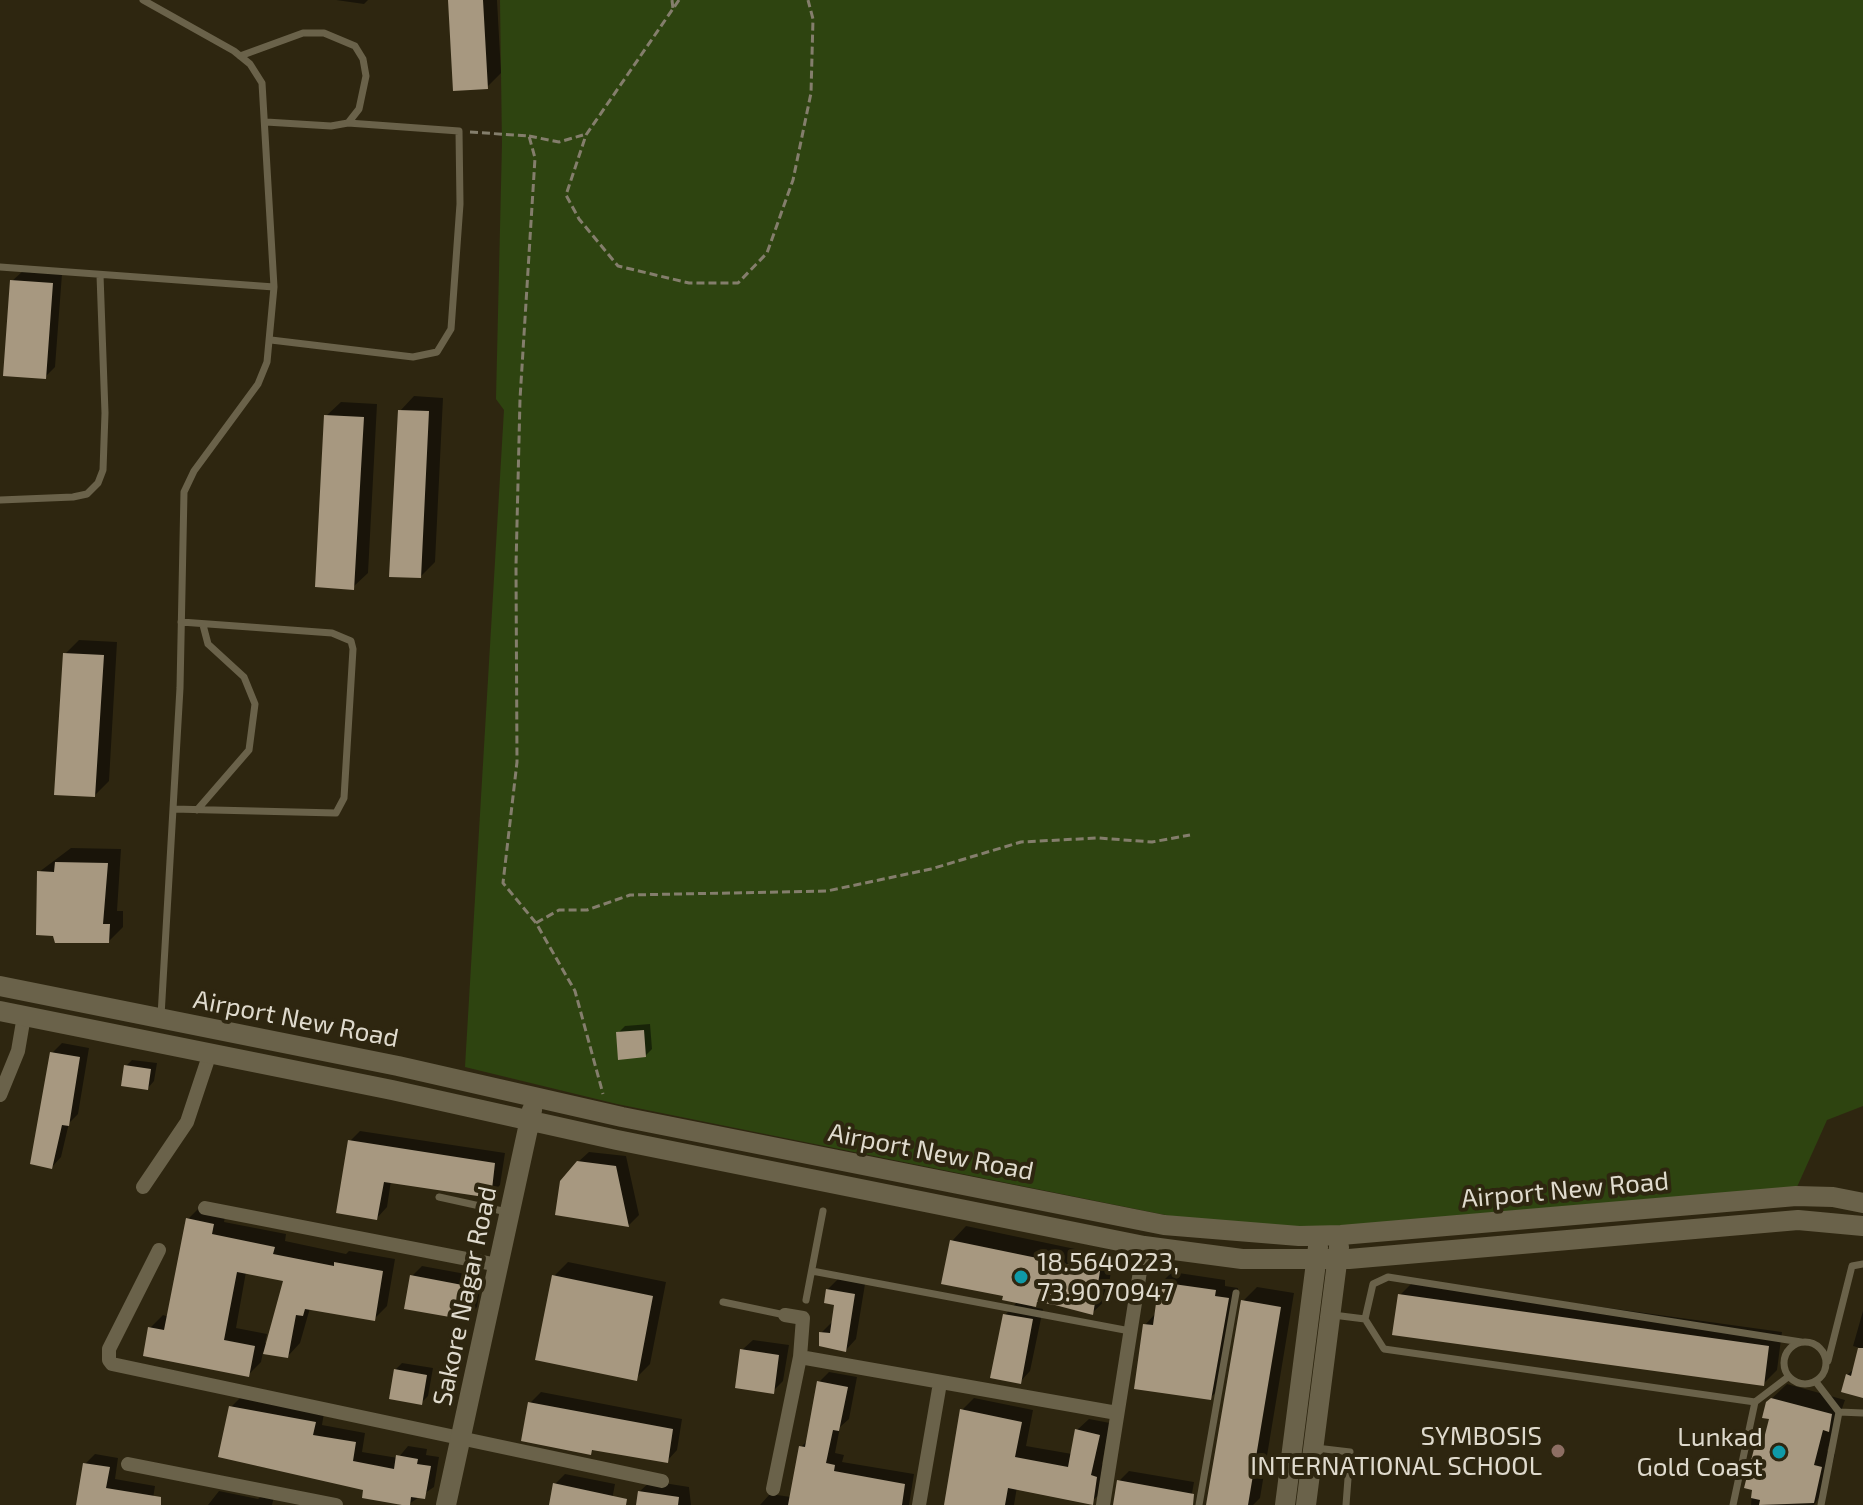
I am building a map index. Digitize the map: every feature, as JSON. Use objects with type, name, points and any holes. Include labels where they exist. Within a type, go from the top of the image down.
[{"type":"main road","name":"Airport New Road","points":[[0,986],[608,1114],[1164,1225],[1319,1236],[1796,1196],[1833,1197],[1863,1203]]},
{"type":"main road","name":"Airport New Road","points":[[0,1011],[1144,1246],[1242,1259],[1337,1259],[1798,1220],[1863,1226]]},
{"type":"main road","name":"Sakore Nagar Road","points":[[446,1505],[535,1098]]},
{"type":"main road","points":[[1306,1505],[1341,1235]]},
{"type":"main road","points":[[1285,1505],[1319,1236]]},
{"type":"street","points":[[0,1095],[18,1051],[24,1016]]},
{"type":"street","points":[[143,1187],[187,1122],[210,1053]]},
{"type":"street","points":[[205,1208],[498,1265]]},
{"type":"street","points":[[1103,1505],[1144,1246]]},
{"type":"street","points":[[159,1250],[109,1349],[112,1364],[662,1481]]},
{"type":"street","points":[[773,1489],[800,1357],[803,1318],[785,1315]]},
{"type":"street","points":[[800,1357],[1117,1413]]},
{"type":"street","points":[[919,1505],[940,1383]]},
{"type":"street","points":[[128,1464],[336,1505]]},
{"type":"lane","points":[[148,1],[240,56],[262,83],[274,287],[271,340],[258,384],[194,471],[184,492],[173,809],[161,1018]]},
{"type":"lane","points":[[240,56],[303,33],[324,33],[355,46],[363,59],[366,76],[359,109],[348,123]]},
{"type":"lane","points":[[266,122],[331,126],[348,123],[459,131],[460,204],[451,329],[437,352],[413,357],[271,340]]},
{"type":"lane","points":[[0,267],[274,287]]},
{"type":"lane","points":[[0,500],[73,497],[87,494],[98,483],[103,470],[105,413],[100,275]]},
{"type":"lane","points":[[173,809],[327,814],[341,808],[353,649],[351,641],[332,633],[181,622]]},
{"type":"lane","points":[[197,810],[249,750],[255,704],[244,677],[208,644],[203,625]]},
{"type":"lane","points":[[439,1197],[509,1212]]},
{"type":"lane","points":[[806,1300],[823,1211]]},
{"type":"lane","points":[[1788,1377],[1801,1385],[1816,1382],[1825,1371],[1852,1266],[1863,1264]]},
{"type":"lane","points":[[812,1271],[1130,1331]]},
{"type":"lane","points":[[1755,1402],[1384,1349],[1365,1319],[1373,1284],[1388,1277],[1801,1342],[1821,1350],[1825,1371]]},
{"type":"lane","points":[[1199,1505],[1236,1293]]},
{"type":"lane","points":[[723,1302],[785,1315]]},
{"type":"lane","points":[[1330,1315],[1365,1319]]},
{"type":"lane","points":[[1788,1377],[1785,1356],[1788,1349],[1801,1342]]},
{"type":"lane","points":[[1733,1505],[1755,1402],[1788,1377]]},
{"type":"lane","points":[[1816,1382],[1839,1412],[1821,1505]]},
{"type":"lane","points":[[1839,1412],[1863,1413]]},
{"type":"lane","points":[[1314,1448],[1350,1452],[1346,1505]]},
{"type":"path","points":[[672,0],[673,9]]},
{"type":"path","points":[[679,0],[586,135],[574,162],[566,195],[579,219],[618,266],[689,283],[738,283],[767,253],[793,180],[811,93],[813,19],[808,0]]},
{"type":"path","points":[[459,131],[529,136],[559,142],[586,135]]},
{"type":"path","points":[[529,136],[535,158],[520,399],[516,566],[517,762],[503,883],[536,923],[575,991],[608,1114]]},
{"type":"path","points":[[536,923],[559,910],[587,910],[630,895],[827,891],[931,869],[1021,842],[1098,838],[1152,842],[1190,835]]},
{"type":"green space","points":[[500,0],[1863,0],[1863,1106],[1827,1120],[1797,1187],[1296,1230],[1195,1221],[617,1104],[465,1067],[504,410],[496,399],[502,144]]},
{"type":"building","points":[[448,0],[483,0],[488,89],[453,91]]},
{"type":"building","points":[[10,280],[53,283],[46,379],[3,376]]},
{"type":"building","points":[[398,410],[429,411],[421,578],[389,577]]},
{"type":"building","points":[[324,415],[364,417],[354,590],[315,587]]},
{"type":"building","points":[[63,653],[104,655],[95,797],[54,795]]},
{"type":"building","points":[[55,862],[108,863],[103,924],[110,924],[109,943],[55,943],[53,936],[36,935],[37,871],[54,872]]},
{"type":"building","points":[[644,1030],[646,1057],[618,1060],[616,1032]]},
{"type":"building","points":[[50,1052],[80,1057],[69,1126],[62,1125],[52,1169],[30,1164]]},
{"type":"building","points":[[124,1065],[151,1069],[148,1090],[121,1086]]},
{"type":"building","points":[[348,1140],[495,1163],[491,1198],[384,1182],[377,1220],[336,1213]]},
{"type":"building","points":[[577,1161],[616,1166],[629,1227],[555,1215],[560,1181]]},
{"type":"building","points":[[186,1218],[214,1224],[212,1234],[275,1247],[273,1254],[334,1266],[334,1262],[383,1271],[375,1321],[305,1309],[303,1316],[296,1315],[288,1358],[263,1354],[283,1281],[237,1272],[224,1340],[255,1346],[249,1377],[143,1356],[148,1327],[164,1330]]},
{"type":"building","name":"18.5640223, 73.9070947","points":[[950,1240],[1100,1271],[1093,1315],[1037,1302],[1036,1307],[1002,1300],[1003,1296],[941,1284]]},
{"type":"building","points":[[410,1275],[473,1287],[467,1320],[404,1309]]},
{"type":"building","points":[[552,1275],[653,1296],[637,1381],[535,1360]]},
{"type":"building","points":[[1159,1282],[1216,1290],[1215,1296],[1229,1298],[1211,1400],[1134,1389],[1143,1324],[1153,1325]]},
{"type":"building","points":[[826,1289],[855,1294],[846,1352],[819,1346],[819,1332],[830,1333],[834,1305],[824,1303]]},
{"type":"building","points":[[1398,1294],[1769,1346],[1764,1386],[1392,1335]]},
{"type":"building","points":[[1241,1300],[1281,1307],[1248,1505],[1206,1505]]},
{"type":"building","points":[[1003,1314],[1033,1319],[1021,1384],[990,1378]]},
{"type":"building","points":[[1858,1348],[1863,1348],[1863,1398],[1841,1392],[1846,1374],[1851,1376]]},
{"type":"building","points":[[740,1349],[779,1355],[774,1394],[735,1388]]},
{"type":"building","points":[[394,1369],[427,1375],[422,1405],[389,1399]]},
{"type":"building","points":[[817,1381],[848,1387],[839,1431],[833,1430],[826,1463],[835,1465],[834,1471],[905,1484],[902,1505],[788,1505],[799,1446],[805,1447]]},
{"type":"building","name":"Lunkad Gold Coast","points":[[1771,1398],[1832,1414],[1829,1432],[1823,1430],[1814,1465],[1822,1467],[1814,1503],[1759,1505],[1760,1500],[1751,1498],[1752,1490],[1744,1488],[1754,1449],[1761,1450],[1769,1419],[1762,1418],[1766,1402]]},
{"type":"building","points":[[528,1402],[673,1429],[668,1463],[592,1450],[591,1455],[521,1441]]},
{"type":"building","points":[[229,1406],[316,1422],[313,1435],[356,1442],[353,1461],[394,1469],[396,1455],[418,1459],[417,1464],[431,1466],[425,1499],[411,1497],[410,1505],[402,1505],[362,1498],[363,1490],[218,1457]]},
{"type":"building","points":[[960,1409],[1022,1422],[1015,1457],[1068,1467],[1075,1429],[1100,1435],[1091,1475],[1097,1477],[1093,1505],[1008,1488],[1005,1505],[944,1505]]},
{"type":"building","points":[[83,1463],[110,1467],[106,1488],[161,1497],[161,1505],[76,1505]]},
{"type":"building","points":[[1117,1480],[1194,1494],[1193,1505],[1113,1505]]},
{"type":"building","points":[[553,1483],[627,1499],[626,1505],[549,1505]]},
{"type":"building","points":[[638,1491],[679,1497],[678,1505],[636,1505]]},
{"type":"place","name":"18.5640223, 73.9070947","points":[[1021,1277]]},
{"type":"place","name":"SYMBOSIS INTERNATIONAL SCHOOL","points":[[1558,1451]]},
{"type":"place","name":"Lunkad Gold Coast","points":[[1779,1452]]}]
